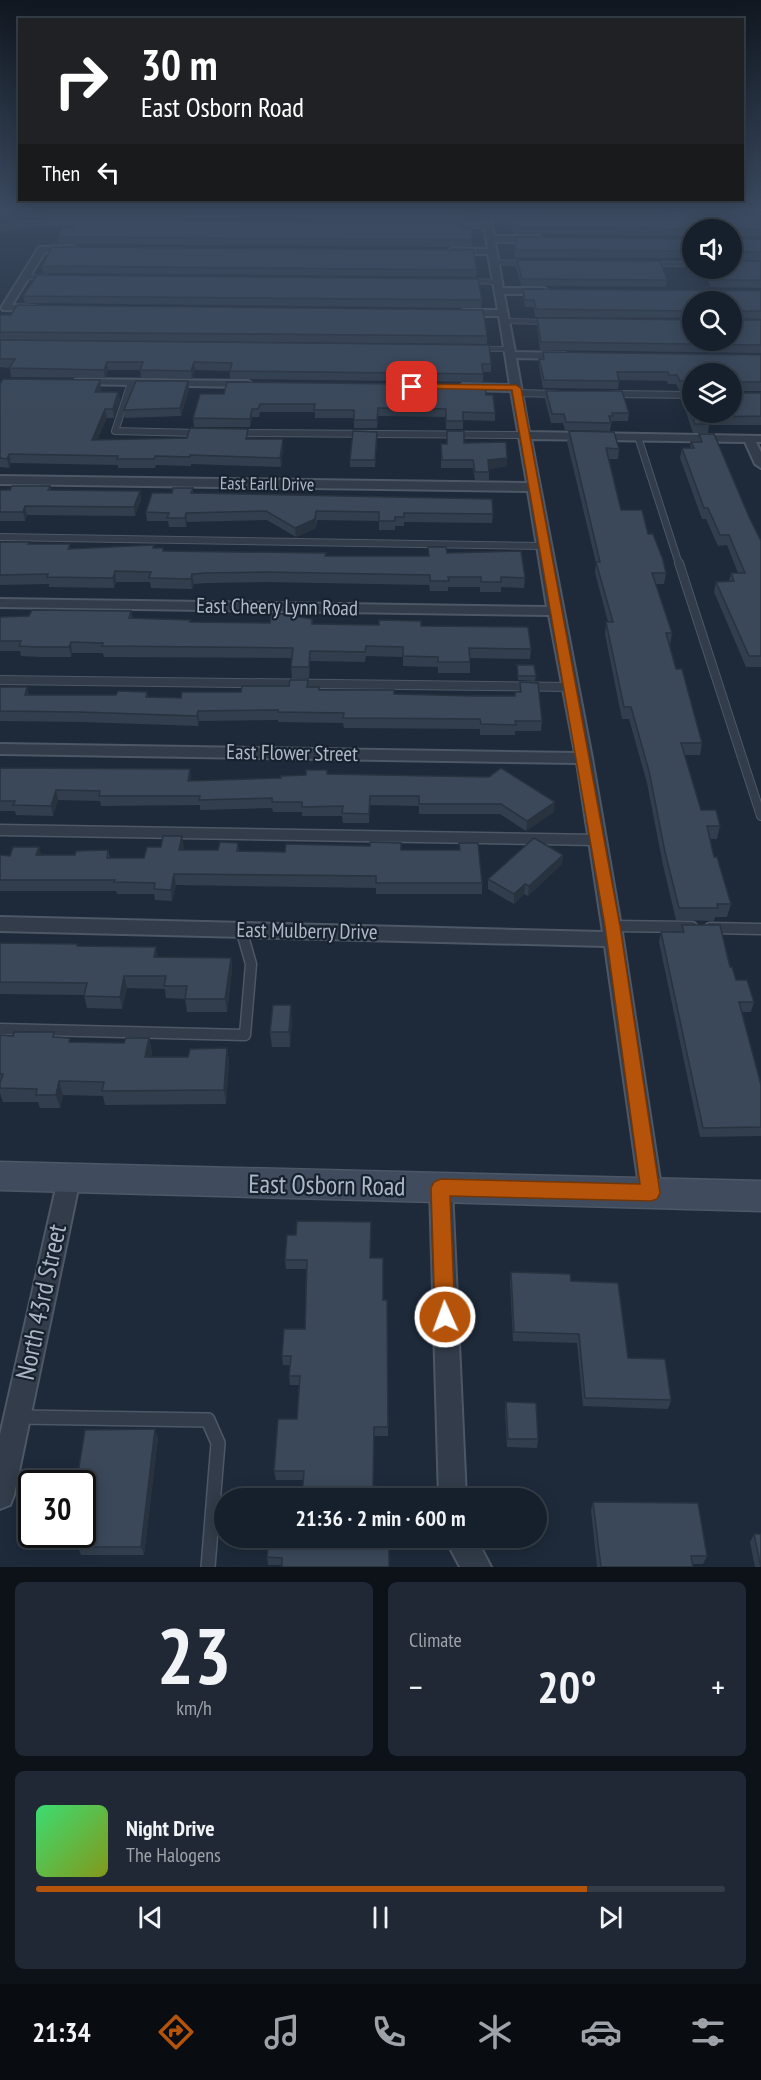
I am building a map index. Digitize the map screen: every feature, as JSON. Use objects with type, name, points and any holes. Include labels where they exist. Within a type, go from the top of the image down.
[{"type":"street","points":[[20,283],[6,308],[41,309]]},
{"type":"street","points":[[555,291],[498,286],[598,840],[651,1193]]},
{"type":"street","points":[[456,313],[504,317]]},
{"type":"street","points":[[510,352],[582,356]]},
{"type":"street","points":[[71,382],[260,384]]},
{"type":"street","points":[[447,387],[517,391]]},
{"type":"street","points":[[525,435],[755,439],[761,464]]},
{"type":"street","name":"East Earll Drive","points":[[0,480],[534,487]]},
{"type":"street","name":"East Cheery Lynn Road","points":[[0,603],[555,611]]},
{"type":"street","name":"East Flower Street","points":[[0,749],[584,758]]},
{"type":"street","name":"East Mulberry Drive","points":[[0,924],[240,929],[613,932]]},
{"type":"street","name":"East Osborn Road","points":[[0,1176],[761,1196]]},
{"type":"street","name":"North 43rd Street","points":[[0,1495],[69,1179]]},
{"type":"street","points":[[441,1188],[453,1488]]},
{"type":"street","points":[[464,1548],[477,1567]]},
{"type":"lane","points":[[478,283],[498,286]]},
{"type":"lane","points":[[504,317],[550,322]]},
{"type":"lane","points":[[476,349],[510,352]]},
{"type":"lane","points":[[131,383],[115,431],[200,433]]},
{"type":"lane","points":[[517,391],[562,394]]},
{"type":"lane","points":[[609,394],[682,395]]},
{"type":"lane","points":[[236,433],[525,435]]},
{"type":"lane","points":[[638,437],[761,816]]},
{"type":"lane","points":[[0,537],[544,546]]},
{"type":"lane","points":[[0,680],[569,687]]},
{"type":"lane","points":[[0,830],[598,840]]},
{"type":"lane","points":[[0,1029],[245,1035],[251,964],[240,929]]},
{"type":"lane","points":[[613,932],[761,929]]},
{"type":"lane","points":[[16,1416],[207,1420],[218,1443],[208,1567]]},
{"type":"building","points":[[32,283],[479,283],[482,300],[23,296]]},
{"type":"building","points":[[523,289],[761,291],[761,311],[742,311],[742,291],[682,291],[682,311],[536,309],[534,300],[525,300]]},
{"type":"building","points":[[17,305],[483,310],[487,336],[0,332],[0,315],[11,315]]},
{"type":"building","points":[[537,318],[682,320],[682,344],[541,342]]},
{"type":"building","points":[[742,320],[761,320],[761,345],[742,345]]},
{"type":"building","points":[[0,340],[489,345],[491,364],[482,364],[483,374],[230,371],[232,363],[194,362],[191,371],[140,370],[143,362],[107,362],[104,370],[9,368],[15,359],[0,359]]},
{"type":"building","points":[[543,352],[761,355],[761,382],[742,382],[742,363],[682,363],[682,381],[677,375],[669,375],[668,372],[617,372],[619,381],[544,380],[539,359],[544,359]]},
{"type":"building","points":[[3,379],[100,380],[95,392],[118,392],[113,409],[105,409],[92,440],[187,438],[190,428],[248,429],[246,439],[283,439],[280,458],[190,455],[190,457],[155,456],[154,459],[117,459],[118,456],[9,454],[7,459],[0,458],[0,384]]},
{"type":"building","points":[[136,381],[188,381],[180,408],[124,410]]},
{"type":"building","points":[[227,382],[485,385],[486,395],[493,395],[495,413],[463,412],[463,421],[446,421],[446,409],[378,408],[377,420],[354,420],[354,410],[314,410],[315,404],[260,404],[258,409],[252,409],[250,419],[193,418],[200,394],[224,394]]},
{"type":"building","points":[[546,391],[622,391],[629,413],[612,413],[613,416],[609,416],[611,423],[566,422],[564,414],[552,414]]},
{"type":"building","points":[[742,393],[761,393],[761,416],[742,416]]},
{"type":"building","points":[[353,431],[377,432],[375,460],[350,460]]},
{"type":"building","points":[[447,431],[464,431],[464,443],[506,442],[507,458],[488,460],[489,472],[475,472],[473,460],[442,460],[441,444],[447,444]]},
{"type":"building","points":[[569,431],[614,432],[619,449],[606,448],[621,510],[642,510],[648,534],[653,534],[663,560],[666,573],[652,573],[672,633],[666,633],[676,669],[682,669],[702,743],[681,743],[701,810],[716,810],[720,826],[707,826],[714,857],[717,857],[731,904],[717,904],[718,908],[679,908],[649,771],[631,707],[624,707],[606,622],[613,622],[596,562],[600,562]]},
{"type":"building","points":[[699,434],[714,434],[761,541],[761,656],[749,656],[716,582],[734,581],[731,573],[745,573],[729,535],[720,535],[708,508],[704,508],[682,448],[694,448],[691,442],[702,442]]},
{"type":"building","points":[[12,486],[50,486],[48,490],[140,491],[134,507],[25,506],[23,512],[0,512],[0,490],[10,490]]},
{"type":"building","points":[[173,488],[193,488],[191,493],[492,499],[493,514],[404,513],[404,517],[395,517],[395,521],[379,521],[379,512],[316,511],[315,519],[295,528],[266,511],[186,513],[185,518],[167,518],[169,513],[146,512],[152,493],[172,493]]},
{"type":"building","points":[[0,542],[70,544],[68,549],[154,545],[153,548],[163,548],[163,551],[326,553],[325,556],[429,556],[428,547],[446,547],[447,553],[521,551],[525,578],[501,577],[501,582],[481,582],[481,577],[448,577],[449,581],[430,581],[430,575],[264,572],[192,574],[191,579],[149,578],[151,572],[115,571],[113,578],[47,577],[48,574],[0,575]]},
{"type":"building","points":[[32,610],[131,611],[129,618],[191,620],[190,622],[270,623],[271,614],[292,614],[291,616],[312,619],[312,624],[379,625],[379,620],[421,621],[421,626],[528,627],[531,649],[469,648],[470,662],[438,662],[438,657],[403,656],[403,647],[366,646],[365,652],[310,651],[309,667],[291,667],[293,648],[102,646],[103,643],[71,642],[69,647],[38,647],[19,646],[21,641],[0,641],[0,617],[29,616]]},
{"type":"building","points":[[517,665],[534,665],[536,676],[518,676]]},
{"type":"building","points":[[290,680],[308,680],[307,687],[319,687],[319,690],[394,690],[394,694],[474,696],[515,696],[515,692],[521,692],[520,682],[538,683],[542,721],[515,721],[516,725],[481,724],[480,719],[343,718],[344,713],[278,712],[278,710],[198,711],[197,716],[0,711],[0,687],[27,687],[25,695],[116,695],[118,691],[147,692],[146,697],[181,698],[182,692],[241,692],[242,686],[289,686]]},
{"type":"building","points":[[0,768],[190,769],[188,781],[281,778],[281,776],[306,775],[306,770],[327,770],[327,774],[489,777],[501,768],[555,802],[527,821],[501,804],[419,804],[419,796],[370,796],[369,814],[342,813],[343,806],[302,807],[302,802],[272,802],[272,798],[199,800],[200,796],[99,796],[100,791],[56,790],[51,806],[13,805],[15,801],[0,801]]},
{"type":"building","points":[[163,836],[182,836],[179,850],[218,850],[220,842],[238,843],[237,851],[285,852],[286,844],[370,846],[370,842],[401,843],[401,850],[460,850],[459,843],[478,843],[482,883],[376,883],[376,876],[174,874],[171,890],[154,889],[155,883],[114,882],[115,880],[0,880],[0,855],[10,856],[13,847],[39,847],[36,855],[75,855],[76,851],[108,850],[107,858],[144,858],[147,847],[161,847]]},
{"type":"building","points":[[534,838],[563,855],[529,886],[525,884],[514,894],[488,879]]},
{"type":"building","points":[[682,925],[720,925],[730,967],[732,967],[736,980],[747,980],[754,1002],[739,1002],[761,1085],[761,1127],[703,1128],[661,932],[684,932]]},
{"type":"building","points":[[0,943],[156,947],[154,957],[231,958],[225,999],[185,999],[187,986],[164,986],[166,976],[124,976],[120,997],[84,996],[87,983],[0,982]]},
{"type":"building","points":[[273,1005],[291,1005],[289,1032],[270,1032]]},
{"type":"building","points":[[14,1032],[54,1032],[53,1037],[70,1038],[69,1042],[124,1043],[126,1038],[149,1038],[145,1057],[188,1057],[190,1049],[227,1048],[224,1090],[102,1091],[104,1082],[59,1081],[56,1095],[36,1095],[37,1089],[0,1088],[3,1074],[0,1074],[0,1035],[13,1036]]},
{"type":"building","points":[[297,1221],[371,1222],[370,1258],[383,1258],[383,1300],[387,1300],[388,1427],[374,1427],[373,1486],[390,1488],[303,1488],[304,1471],[274,1471],[278,1419],[297,1419],[300,1376],[289,1376],[291,1356],[282,1356],[284,1329],[305,1329],[307,1260],[285,1260],[287,1235],[296,1235]]},
{"type":"building","points":[[511,1272],[570,1274],[571,1281],[618,1283],[628,1358],[665,1359],[671,1400],[585,1398],[579,1334],[514,1332]]},
{"type":"building","points":[[506,1402],[536,1403],[538,1439],[508,1439]]},
{"type":"building","points":[[155,1429],[141,1547],[96,1547],[96,1470],[79,1470],[85,1430]]},
{"type":"building","points":[[593,1502],[698,1503],[707,1556],[691,1556],[693,1567],[601,1567]]},
{"type":"building","points":[[754,1534],[761,1534],[761,1567]]},
{"type":"building","points":[[268,1548],[389,1548],[389,1567],[282,1567],[282,1558],[267,1557]]},
{"type":"route","points":[[412,387],[516,388],[555,611],[584,758],[612,926],[651,1193],[441,1188],[445,1317]]}]
